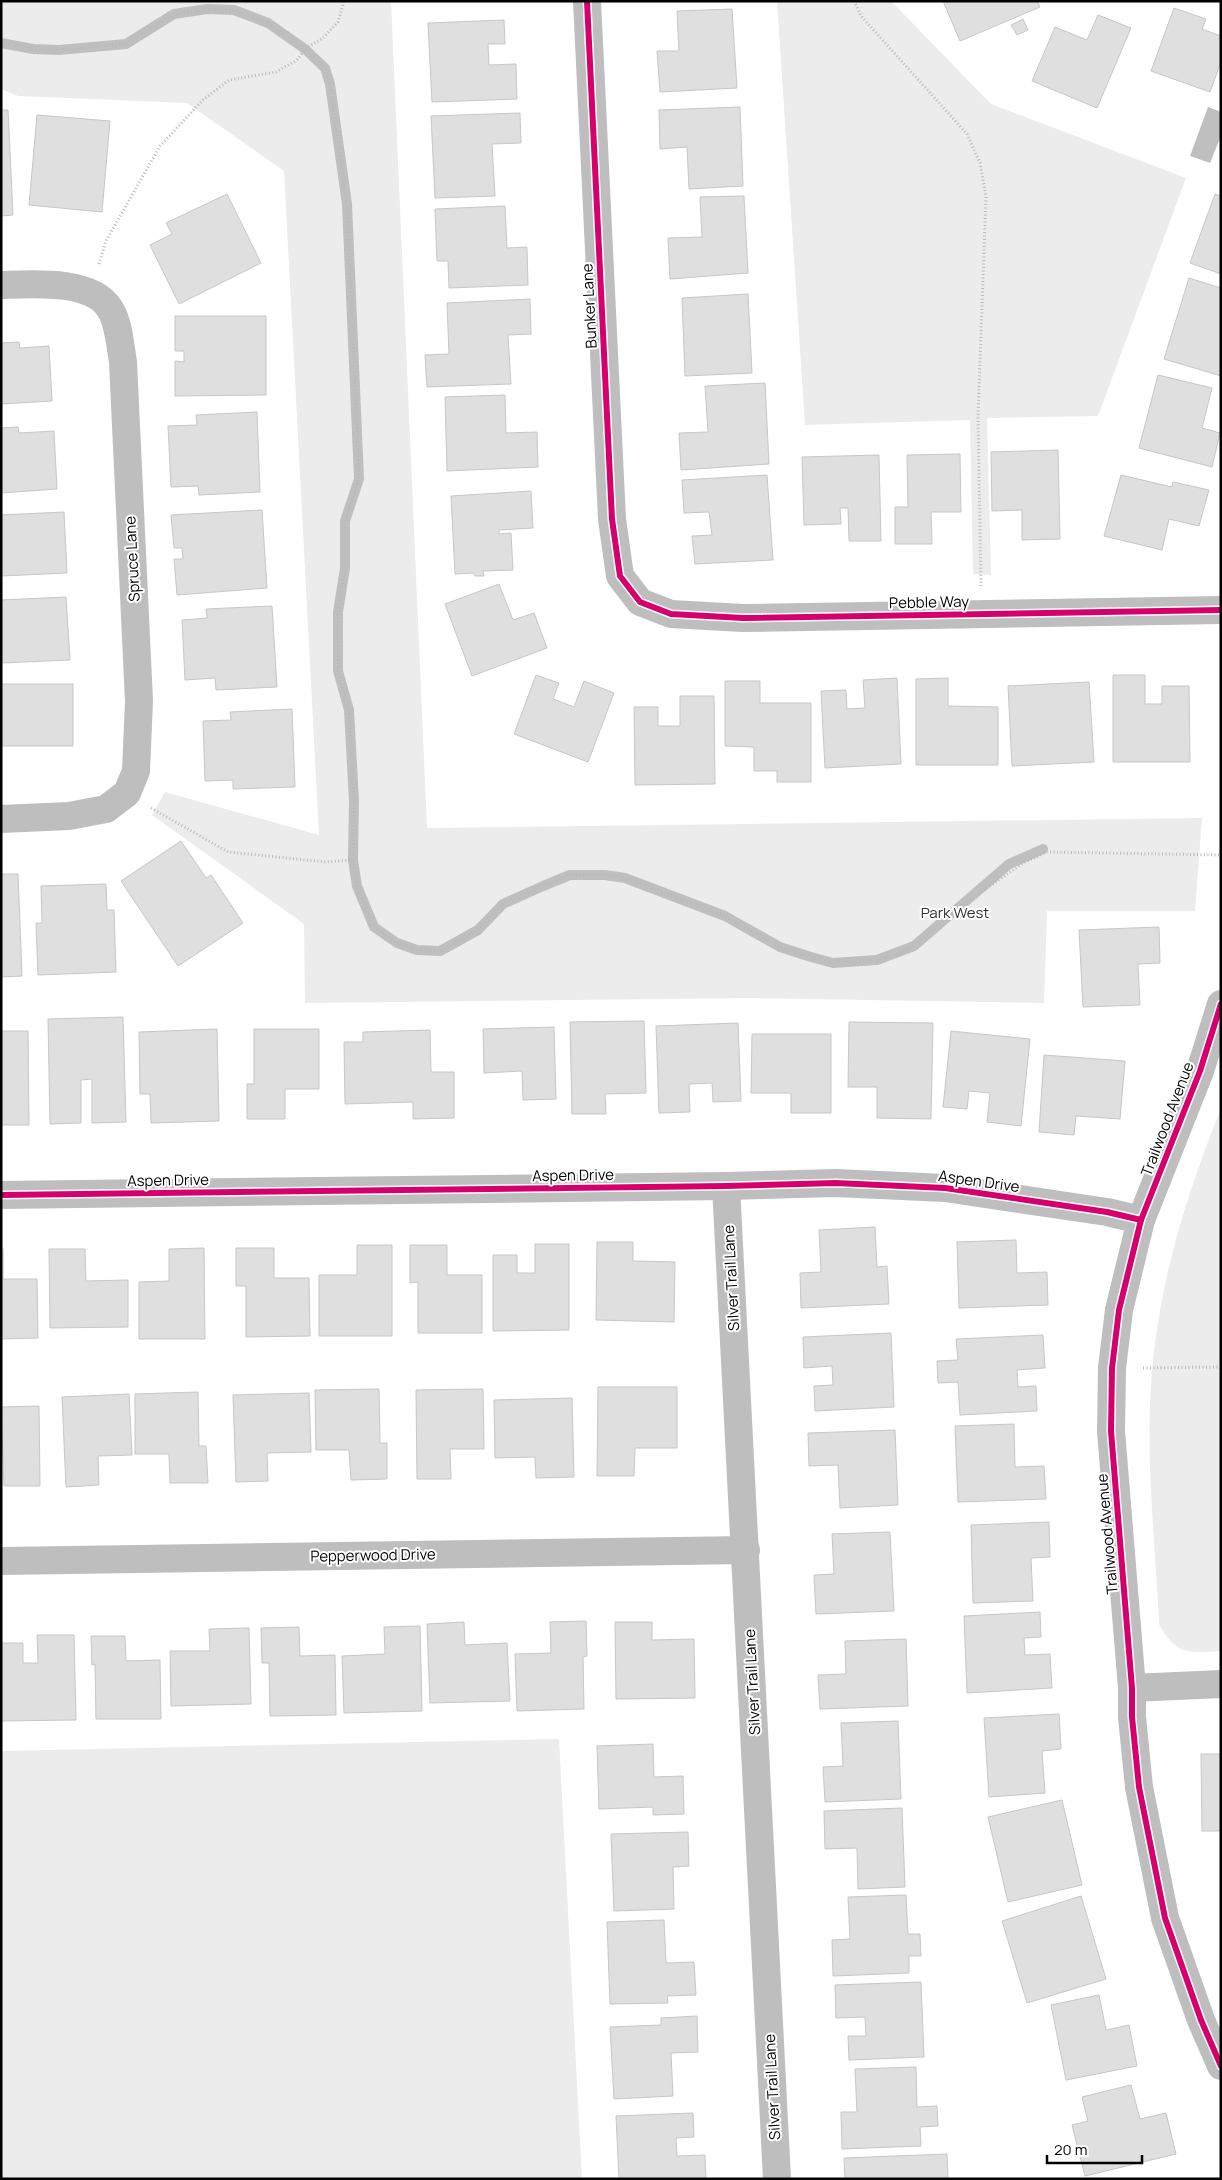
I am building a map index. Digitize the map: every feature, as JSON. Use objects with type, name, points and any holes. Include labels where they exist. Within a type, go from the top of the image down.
[{"type":"street","name":"Bunker Lane","points":[[587,1],[612,519],[620,576],[640,602]]},
{"type":"street","points":[[1,285],[46,284],[92,292]]},
{"type":"street","name":"Spruce Lane","points":[[92,292],[110,309],[119,336],[123,362],[139,701],[136,771],[127,793]]},
{"type":"street","name":"Pebble Way","points":[[640,602],[671,614],[743,618],[1221,610]]},
{"type":"street","points":[[1,819],[70,816],[106,809],[127,793]]},
{"type":"street","name":"Trailwood Avenue","points":[[1221,1004],[1200,1071],[1141,1220],[1118,1310],[1112,1368],[1111,1431],[1139,1787],[1165,1918],[1211,2023],[1221,2066]]},
{"type":"street","name":"Aspen Drive","points":[[1,1195],[836,1183],[944,1188],[1107,1212],[1141,1220]]},
{"type":"street","name":"Silver Trail Lane","points":[[726,1186],[777,2179]]},
{"type":"street","name":"Pepperwood Drive","points":[[1,1561],[746,1550]]},
{"type":"street","points":[[1132,1688],[1221,1684]]},
{"type":"path","points":[[92,292],[106,241],[160,146],[203,100],[228,80],[276,72],[297,60],[305,49],[323,38],[338,22],[344,1]]},
{"type":"path","points":[[854,1],[861,16],[967,134],[980,162],[986,196],[978,416],[981,614]]},
{"type":"path","points":[[1,43],[33,49],[59,50],[126,44],[174,14],[207,9],[234,10],[268,23],[305,49],[325,68],[330,84],[347,204],[359,479],[346,521],[345,568],[338,612],[338,671],[349,710],[354,801],[353,860],[357,886],[374,927],[397,943],[417,950],[440,951],[478,930],[503,904],[514,897],[570,876],[605,875],[625,878],[725,916],[780,947],[833,963],[855,963],[898,954],[914,946],[954,912],[1023,863],[1047,852],[1221,855]]},
{"type":"path","points":[[127,793],[228,852],[326,862],[353,860]]},
{"type":"path","points":[[1112,1368],[1221,1367]]},
{"type":"green space","name":"Park West","points":[[1,1],[391,1],[427,828],[1202,818],[1195,911],[1047,911],[1044,1003],[751,998],[305,1003],[304,924],[152,815],[165,792],[319,835],[284,171],[187,103],[18,96],[1,89]]},
{"type":"green space","points":[[777,1],[891,1],[991,104],[1186,178],[1098,416],[987,418],[991,575],[973,574],[970,420],[805,425]]},
{"type":"green space","points":[[1221,1108],[1221,1651],[1191,1652],[1177,1647],[1171,1642],[1159,1624],[1151,1488],[1151,1386],[1158,1320],[1171,1258],[1198,1168]]},
{"type":"green space","points":[[559,1739],[582,2179],[1,2179],[1,1751]]},
{"type":"shaded area","points":[[1208,107],[1221,112],[1221,136],[1210,163],[1190,156]]},
{"type":"building","points":[[943,1],[1037,1],[1040,7],[960,41]]},
{"type":"building","points":[[1174,8],[1206,19],[1202,29],[1221,36],[1221,62],[1210,92],[1151,71]]},
{"type":"building","points":[[732,9],[737,88],[660,92],[657,51],[679,51],[677,11]]},
{"type":"building","points":[[1098,15],[1131,28],[1097,108],[1032,81],[1055,27],[1087,40]]},
{"type":"building","points":[[1023,19],[1028,30],[1017,35],[1011,25]]},
{"type":"building","points":[[504,20],[505,44],[488,44],[489,65],[516,64],[517,99],[432,102],[428,23]]},
{"type":"building","points":[[740,107],[743,186],[689,189],[687,147],[660,149],[659,110]]},
{"type":"building","points":[[1,110],[8,110],[13,215],[1,216]]},
{"type":"building","points":[[520,113],[521,143],[492,144],[495,196],[435,198],[431,116]]},
{"type":"building","points":[[37,115],[110,121],[102,212],[29,205]]},
{"type":"building","points":[[227,194],[261,263],[179,304],[150,245],[172,234],[166,223]]},
{"type":"building","points":[[1215,194],[1221,196],[1221,274],[1190,263]]},
{"type":"building","points":[[744,196],[748,273],[670,279],[668,238],[702,237],[700,197]]},
{"type":"building","points":[[505,206],[507,248],[527,247],[528,285],[449,288],[448,261],[437,261],[435,209]]},
{"type":"building","points":[[1189,278],[1221,288],[1221,376],[1164,359]]},
{"type":"building","points":[[748,294],[752,373],[685,376],[682,298]]},
{"type":"building","points":[[530,299],[531,334],[508,335],[511,384],[427,387],[425,355],[449,354],[447,303]]},
{"type":"building","points":[[175,316],[266,316],[266,395],[175,396],[175,361],[184,362],[184,351],[175,351]]},
{"type":"building","points":[[19,342],[20,348],[49,346],[52,401],[1,404],[1,343]]},
{"type":"building","points":[[1158,375],[1212,388],[1202,428],[1220,433],[1212,467],[1139,448]]},
{"type":"building","points":[[765,383],[769,464],[681,470],[679,433],[708,432],[705,386]]},
{"type":"building","points":[[505,395],[506,433],[537,432],[538,467],[447,471],[445,397]]},
{"type":"building","points":[[257,412],[260,492],[199,495],[198,486],[171,487],[168,426],[197,425],[196,415]]},
{"type":"building","points":[[18,427],[19,433],[54,431],[57,489],[1,493],[1,428]]},
{"type":"building","points":[[1058,450],[1060,539],[1022,540],[1022,510],[992,511],[991,452]]},
{"type":"building","points":[[960,454],[961,512],[931,512],[932,544],[895,544],[895,507],[908,507],[907,455]]},
{"type":"building","points":[[879,455],[881,541],[849,541],[848,508],[840,508],[841,524],[804,525],[802,457]]},
{"type":"building","points":[[767,475],[773,560],[695,564],[692,536],[712,535],[709,512],[684,513],[682,480]]},
{"type":"building","points":[[1121,475],[1172,487],[1173,482],[1209,490],[1199,526],[1169,519],[1162,550],[1104,536]]},
{"type":"building","points":[[531,491],[533,528],[499,530],[499,534],[511,533],[513,570],[483,571],[484,576],[475,576],[474,573],[455,574],[451,496]]},
{"type":"building","points":[[262,510],[267,588],[177,595],[174,559],[183,559],[182,548],[174,548],[171,515]]},
{"type":"building","points":[[64,512],[67,573],[1,576],[1,515]]},
{"type":"building","points":[[499,584],[513,620],[534,613],[547,648],[472,676],[445,604]]},
{"type":"building","points":[[66,597],[70,660],[1,663],[1,600]]},
{"type":"building","points":[[272,606],[277,687],[216,690],[215,678],[185,680],[182,620],[207,618],[206,609]]},
{"type":"building","points":[[536,675],[559,683],[553,699],[574,707],[584,681],[614,693],[588,762],[514,734]]},
{"type":"building","points":[[1113,675],[1145,675],[1145,704],[1162,704],[1162,686],[1189,686],[1190,762],[1113,762]]},
{"type":"building","points":[[897,678],[901,764],[825,768],[821,691],[846,690],[847,709],[865,708],[863,680]]},
{"type":"building","points":[[948,678],[948,706],[998,707],[998,765],[916,765],[916,679]]},
{"type":"building","points":[[725,681],[760,681],[760,703],[811,703],[811,782],[777,782],[777,771],[754,771],[754,747],[725,746]]},
{"type":"building","points":[[1089,682],[1094,762],[1012,766],[1008,686]]},
{"type":"building","points":[[1,684],[73,684],[73,746],[1,746]]},
{"type":"building","points":[[680,696],[714,696],[715,784],[635,785],[634,707],[658,707],[658,726],[680,726]]},
{"type":"building","points":[[292,709],[295,787],[233,789],[233,780],[205,781],[203,721],[231,720],[230,712]]},
{"type":"building","points":[[181,841],[206,878],[211,875],[243,923],[178,966],[121,881]]},
{"type":"building","points":[[1,874],[18,874],[22,976],[1,977]]},
{"type":"building","points":[[106,884],[107,910],[114,910],[116,972],[38,975],[36,923],[42,923],[41,886]]},
{"type":"building","points":[[1159,927],[1160,963],[1138,964],[1140,1005],[1083,1007],[1079,930]]},
{"type":"building","points":[[123,1017],[126,1122],[92,1123],[92,1079],[81,1080],[81,1123],[50,1124],[48,1019]]},
{"type":"building","points":[[644,1021],[646,1093],[605,1094],[606,1114],[572,1114],[570,1022]]},
{"type":"building","points":[[849,1022],[933,1023],[931,1119],[877,1118],[877,1087],[848,1087]]},
{"type":"building","points":[[738,1023],[741,1101],[713,1102],[712,1083],[689,1084],[690,1112],[659,1113],[656,1026]]},
{"type":"building","points":[[554,1027],[556,1099],[523,1100],[522,1071],[484,1073],[483,1029]]},
{"type":"building","points":[[217,1029],[219,1121],[151,1123],[150,1094],[140,1094],[139,1032]]},
{"type":"building","points":[[254,1029],[319,1029],[319,1089],[285,1089],[285,1119],[247,1119],[247,1084],[254,1084]]},
{"type":"building","points":[[430,1030],[431,1072],[454,1072],[454,1118],[413,1119],[413,1102],[345,1104],[344,1042],[363,1042],[363,1032]]},
{"type":"building","points":[[1,1031],[28,1031],[29,1125],[1,1125]]},
{"type":"building","points":[[951,1031],[1030,1039],[1021,1126],[987,1122],[990,1093],[969,1091],[967,1109],[943,1107]]},
{"type":"building","points":[[752,1034],[831,1034],[831,1113],[791,1113],[791,1093],[751,1093]]},
{"type":"building","points":[[1044,1055],[1125,1061],[1120,1119],[1076,1116],[1074,1135],[1039,1132]]},
{"type":"building","points":[[875,1227],[877,1267],[887,1266],[889,1304],[801,1308],[800,1273],[821,1272],[819,1230]]},
{"type":"building","points":[[1016,1240],[1017,1273],[1047,1272],[1048,1305],[959,1308],[957,1242]]},
{"type":"building","points":[[597,1242],[633,1242],[633,1261],[675,1262],[674,1322],[596,1320]]},
{"type":"building","points":[[535,1244],[569,1244],[569,1330],[493,1331],[493,1255],[517,1255],[517,1273],[535,1273]]},
{"type":"building","points":[[357,1245],[392,1245],[392,1336],[319,1336],[319,1275],[357,1275]]},
{"type":"building","points":[[410,1245],[447,1245],[447,1275],[482,1275],[482,1333],[418,1333],[418,1282],[410,1283]]},
{"type":"building","points":[[204,1248],[205,1339],[139,1339],[139,1282],[169,1281],[169,1249]]},
{"type":"building","points":[[236,1248],[274,1248],[274,1278],[309,1278],[310,1336],[246,1337],[246,1286],[236,1286]]},
{"type":"building","points":[[1,1249],[3,1249],[3,1279],[37,1279],[38,1338],[1,1339]]},
{"type":"building","points":[[49,1249],[85,1249],[86,1281],[128,1280],[128,1327],[50,1328]]},
{"type":"building","points":[[891,1333],[894,1407],[815,1411],[814,1386],[833,1385],[832,1366],[804,1368],[803,1337]]},
{"type":"building","points":[[1043,1335],[1045,1368],[1017,1370],[1018,1387],[1036,1386],[1037,1411],[960,1415],[958,1382],[938,1383],[937,1361],[958,1360],[956,1339]]},
{"type":"building","points":[[598,1387],[677,1387],[677,1448],[635,1448],[634,1476],[597,1476]]},
{"type":"building","points":[[379,1389],[380,1443],[387,1443],[387,1479],[351,1480],[349,1450],[316,1450],[315,1390]]},
{"type":"building","points":[[483,1389],[484,1449],[450,1449],[451,1479],[417,1479],[416,1390]]},
{"type":"building","points":[[198,1392],[199,1446],[206,1446],[208,1483],[170,1483],[169,1454],[135,1454],[135,1394]]},
{"type":"building","points":[[309,1393],[311,1452],[267,1453],[268,1481],[236,1482],[233,1395]]},
{"type":"building","points":[[129,1394],[132,1455],[98,1456],[99,1485],[66,1487],[62,1397]]},
{"type":"building","points":[[572,1398],[574,1477],[536,1478],[535,1457],[495,1458],[494,1400]]},
{"type":"building","points":[[39,1406],[40,1486],[4,1486],[1,1407]]},
{"type":"building","points":[[1014,1424],[1015,1467],[1044,1466],[1046,1499],[958,1502],[955,1426]]},
{"type":"building","points":[[895,1430],[898,1505],[840,1508],[838,1465],[809,1466],[808,1433]]},
{"type":"building","points":[[1049,1522],[1050,1557],[1031,1558],[1033,1601],[973,1603],[971,1525]]},
{"type":"building","points":[[890,1532],[894,1611],[816,1614],[814,1575],[834,1574],[832,1534]]},
{"type":"building","points":[[1040,1612],[1041,1637],[1024,1638],[1025,1655],[1050,1654],[1052,1688],[967,1693],[964,1616]]},
{"type":"building","points":[[586,1621],[587,1656],[583,1657],[584,1709],[517,1711],[515,1654],[551,1653],[550,1622]]},
{"type":"building","points":[[464,1622],[465,1645],[507,1643],[510,1701],[430,1703],[427,1624]]},
{"type":"building","points":[[615,1622],[652,1622],[652,1640],[694,1639],[695,1698],[616,1699]]},
{"type":"building","points":[[420,1626],[422,1711],[344,1713],[342,1656],[385,1654],[384,1627]]},
{"type":"building","points":[[299,1627],[300,1656],[335,1655],[336,1715],[270,1716],[269,1663],[262,1663],[261,1628]]},
{"type":"building","points":[[249,1628],[251,1704],[171,1706],[170,1651],[210,1651],[209,1629]]},
{"type":"building","points":[[37,1635],[74,1635],[76,1720],[1,1721],[1,1643],[23,1643],[23,1663],[38,1663]]},
{"type":"building","points":[[91,1636],[125,1636],[126,1661],[160,1660],[161,1719],[96,1719],[95,1664],[92,1665]]},
{"type":"building","points":[[906,1639],[908,1706],[820,1709],[818,1675],[846,1674],[845,1641]]},
{"type":"building","points":[[1059,1714],[1061,1749],[1042,1751],[1045,1793],[989,1797],[984,1718]]},
{"type":"building","points":[[898,1721],[901,1799],[825,1802],[823,1767],[843,1766],[841,1723]]},
{"type":"building","points":[[653,1744],[654,1777],[683,1776],[684,1814],[653,1815],[653,1807],[599,1809],[597,1746]]},
{"type":"building","points":[[1201,1754],[1221,1754],[1221,1831],[1202,1831]]},
{"type":"building","points":[[1062,1800],[1082,1885],[1008,1902],[988,1817]]},
{"type":"building","points":[[902,1808],[905,1887],[858,1889],[857,1848],[825,1849],[824,1811]]},
{"type":"building","points":[[688,1832],[689,1866],[673,1867],[674,1909],[614,1911],[611,1834]]},
{"type":"building","points":[[906,1895],[908,1934],[920,1934],[921,1956],[909,1956],[909,1973],[833,1976],[832,1940],[850,1939],[848,1897]]},
{"type":"building","points":[[1081,1896],[1106,1979],[1027,2003],[1002,1921]]},
{"type":"building","points":[[664,1920],[666,1963],[694,1962],[696,1995],[667,1996],[668,2003],[610,2004],[607,1922]]},
{"type":"building","points":[[921,1982],[924,2057],[849,2060],[848,2036],[866,2036],[865,2017],[836,2018],[835,1985]]},
{"type":"building","points":[[1099,1995],[1106,2030],[1129,2025],[1137,2066],[1066,2080],[1051,2005]]},
{"type":"building","points":[[697,2016],[698,2052],[671,2053],[673,2096],[614,2099],[610,2027],[661,2025],[661,2018]]},
{"type":"building","points":[[916,2067],[917,2107],[937,2106],[938,2126],[920,2127],[921,2146],[842,2149],[841,2112],[857,2112],[855,2069]]},
{"type":"building","points":[[1131,2085],[1140,2119],[1166,2113],[1176,2154],[1085,2176],[1072,2125],[1088,2121],[1082,2097]]},
{"type":"building","points":[[693,2113],[694,2137],[676,2138],[677,2156],[705,2155],[706,2179],[619,2179],[616,2116]]},
{"type":"building","points":[[947,2154],[948,2179],[845,2179],[844,2158]]},
{"type":"waterway","points":[[1,43],[33,49],[59,50],[126,44],[174,14],[207,9],[234,10],[268,23],[305,49],[325,68],[330,84],[347,204],[359,479],[345,521],[345,568],[338,612],[338,671],[349,710],[354,801],[353,860],[357,886],[374,927],[397,943],[417,950],[440,951],[478,930],[503,904],[570,875],[605,875],[625,878],[725,916],[780,947],[811,957],[833,963],[877,960],[914,946],[1009,864],[1043,849]]},
{"type":"cycle path","points":[[587,1],[612,519],[620,576],[640,602],[671,614],[743,618],[1221,610]]},
{"type":"cycle path","points":[[1221,1004],[1200,1071],[1141,1220],[1119,1310],[1112,1368],[1111,1431],[1139,1787],[1165,1918],[1201,2020],[1221,2066]]},
{"type":"cycle path","points":[[1,1195],[836,1183],[945,1188],[1107,1212],[1141,1220]]}]
